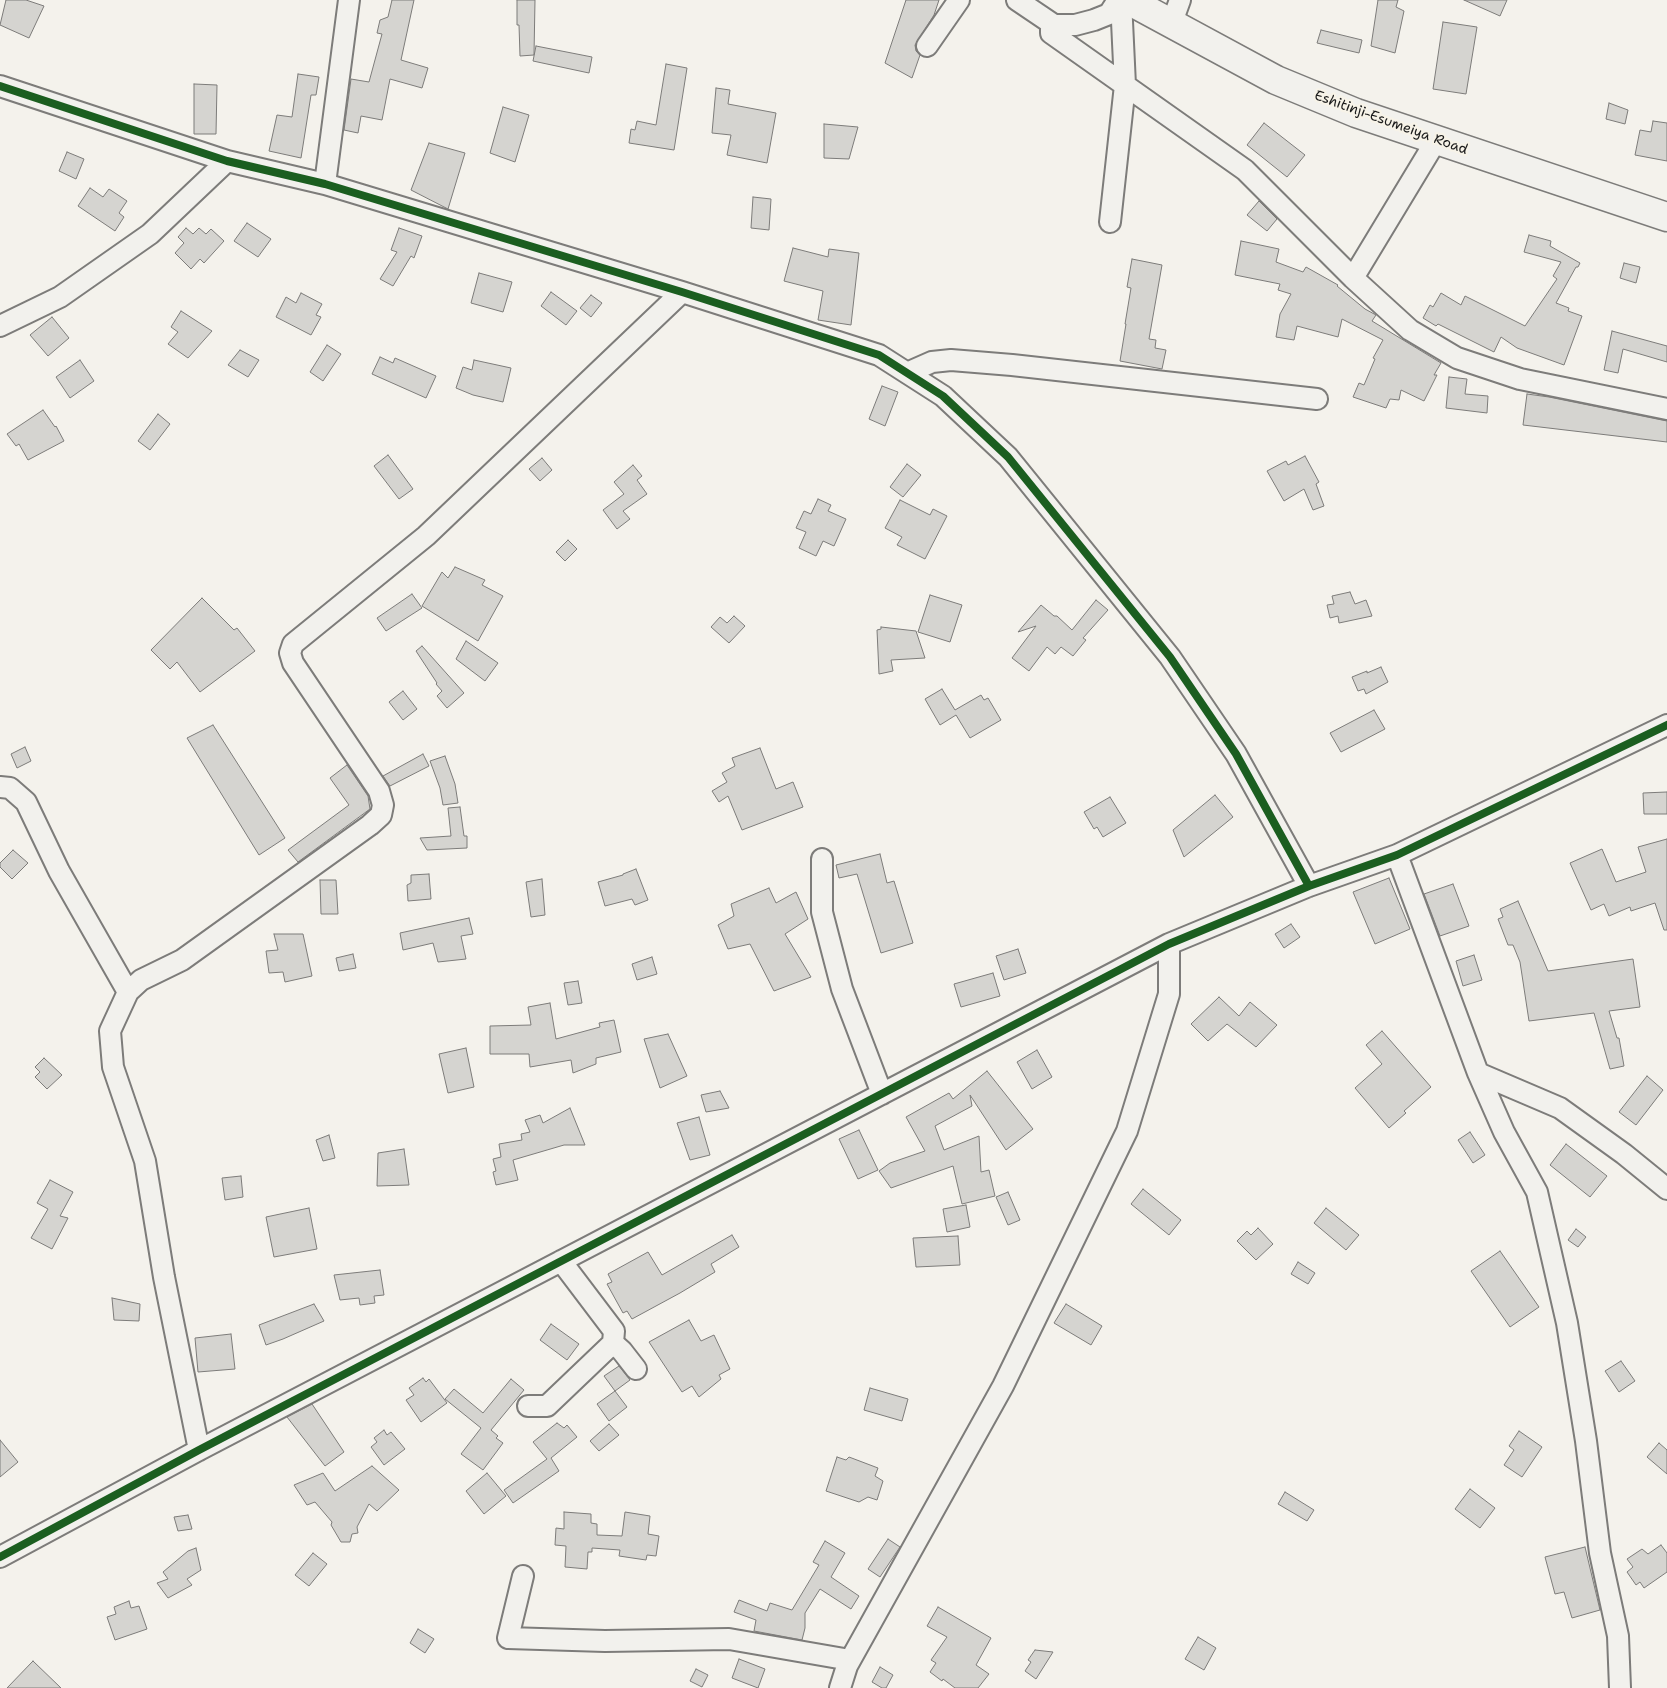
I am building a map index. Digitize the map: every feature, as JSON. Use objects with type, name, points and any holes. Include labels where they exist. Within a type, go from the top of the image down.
[{"type":"highway","name":"Eshitinji-Esumeiya Road","points":[[1128,0],[1176,12],[1276,80],[1356,113],[1667,217]]},
{"type":"street","points":[[325,184],[350,0]]},
{"type":"street","points":[[927,46],[959,0]]},
{"type":"street","points":[[1016,0],[1054,25],[1075,25],[1094,20],[1109,14],[1119,0]]},
{"type":"street","points":[[1110,222],[1125,85],[1119,0]]},
{"type":"street","points":[[1054,25],[1051,33],[1055,37],[1245,170],[1353,278],[1410,330],[1457,358],[1520,379],[1667,409]]},
{"type":"street","points":[[0,86],[227,161],[325,184],[682,292],[879,355],[943,396],[1008,457],[1170,657],[1236,754],[1309,886]]},
{"type":"street","points":[[1353,278],[1437,140]]},
{"type":"street","points":[[0,326],[60,297],[150,234],[227,161]]},
{"type":"street","points":[[199,1450],[164,1277],[145,1161],[113,1067],[110,1031],[128,992],[141,980],[182,960],[370,825],[381,815],[383,805],[379,791],[293,663],[290,653],[293,644],[426,536],[682,292]]},
{"type":"street","points":[[907,373],[932,362],[951,360],[1317,399]]},
{"type":"street","points":[[0,1557],[199,1450],[1169,944],[1309,886],[1397,856],[1667,724]]},
{"type":"street","points":[[0,787],[10,788],[26,802],[59,871],[128,992]]},
{"type":"street","points":[[1397,856],[1478,1074],[1504,1132],[1537,1192],[1567,1323],[1586,1441],[1600,1553],[1618,1636],[1620,1688]]},
{"type":"street","points":[[822,860],[822,912],[839,979],[882,1094]]},
{"type":"street","points":[[840,1688],[850,1660],[1004,1386],[1127,1131],[1169,994],[1169,944]]},
{"type":"street","points":[[1478,1074],[1560,1108],[1624,1154],[1667,1190]]},
{"type":"street","points":[[528,1406],[547,1406],[613,1343],[614,1331],[561,1261]]},
{"type":"street","points":[[613,1343],[636,1369]]},
{"type":"street","points":[[523,1576],[508,1638],[606,1641],[729,1639],[850,1660]]},
{"type":"building","points":[[6,0],[26,0],[44,6],[29,38],[0,25]]},
{"type":"building","points":[[392,0],[414,0],[401,60],[428,68],[422,88],[390,79],[382,120],[361,116],[358,133],[344,130],[351,79],[369,82],[382,34],[377,33],[380,20],[388,17]]},
{"type":"building","points":[[517,0],[535,0],[534,55],[520,56]]},
{"type":"building","points":[[906,0],[939,0],[934,15],[915,45],[916,51],[920,55],[912,78],[885,63]]},
{"type":"building","points":[[1378,0],[1398,0],[1396,7],[1404,11],[1395,53],[1371,46]]},
{"type":"building","points":[[1464,0],[1507,0],[1500,16]]},
{"type":"building","points":[[1443,22],[1477,27],[1466,94],[1433,89]]},
{"type":"building","points":[[1321,30],[1362,40],[1359,53],[1317,43]]},
{"type":"building","points":[[536,46],[592,57],[589,73],[533,61]]},
{"type":"building","points":[[666,64],[687,68],[674,150],[629,143],[631,129],[635,130],[637,121],[656,125]]},
{"type":"building","points":[[298,74],[319,77],[316,95],[311,95],[301,158],[269,151],[277,115],[292,117]]},
{"type":"building","points":[[194,84],[217,85],[216,134],[194,134]]},
{"type":"building","points":[[716,88],[730,90],[728,104],[776,113],[767,163],[727,155],[731,135],[712,133]]},
{"type":"building","points":[[1609,103],[1628,110],[1625,124],[1606,119]]},
{"type":"building","points":[[503,107],[529,115],[515,162],[490,153]]},
{"type":"building","points":[[1653,121],[1667,123],[1667,161],[1635,155],[1640,130],[1651,132]]},
{"type":"building","points":[[1264,123],[1305,155],[1287,177],[1247,145]]},
{"type":"building","points":[[824,124],[858,127],[849,159],[824,158]]},
{"type":"building","points":[[429,143],[465,153],[448,209],[411,190]]},
{"type":"building","points":[[67,152],[84,159],[76,179],[59,171]]},
{"type":"building","points":[[90,188],[103,197],[109,189],[127,201],[119,213],[124,217],[115,231],[78,206]]},
{"type":"building","points":[[753,197],[771,199],[769,230],[751,228]]},
{"type":"building","points":[[1259,201],[1277,219],[1267,231],[1247,215]]},
{"type":"building","points":[[247,223],[271,239],[258,257],[234,241]]},
{"type":"building","points":[[186,228],[193,234],[199,228],[206,234],[211,229],[224,241],[204,263],[200,259],[191,269],[175,253],[184,243],[178,237]]},
{"type":"building","points":[[399,228],[422,236],[414,258],[411,256],[393,286],[380,279],[397,252],[391,250]]},
{"type":"building","points":[[1529,235],[1551,241],[1550,246],[1580,263],[1556,303],[1569,308],[1568,311],[1582,316],[1564,365],[1517,348],[1501,337],[1494,352],[1438,324],[1436,326],[1423,318],[1430,305],[1433,307],[1441,293],[1461,305],[1465,296],[1525,326],[1557,279],[1553,276],[1561,262],[1524,252]]},
{"type":"building","points":[[1241,241],[1279,249],[1276,262],[1303,272],[1306,267],[1338,285],[1365,309],[1376,315],[1372,321],[1441,363],[1424,401],[1401,390],[1399,400],[1390,399],[1386,408],[1353,397],[1359,383],[1364,385],[1375,359],[1373,358],[1383,340],[1342,319],[1338,337],[1297,326],[1294,340],[1276,337],[1280,314],[1291,294],[1278,290],[1280,284],[1235,275]]},
{"type":"building","points":[[793,248],[828,257],[829,249],[859,253],[851,325],[818,320],[823,291],[784,281]]},
{"type":"building","points":[[1132,259],[1162,265],[1149,339],[1156,340],[1155,348],[1166,350],[1162,369],[1120,361],[1131,288],[1127,287]]},
{"type":"building","points":[[1624,263],[1640,267],[1636,283],[1620,278]]},
{"type":"building","points":[[479,273],[512,282],[503,312],[471,303]]},
{"type":"building","points":[[551,292],[577,311],[566,325],[541,306]]},
{"type":"building","points":[[301,293],[322,304],[316,315],[321,317],[311,335],[276,317],[286,297],[296,303]]},
{"type":"building","points":[[591,295],[602,303],[591,317],[580,308]]},
{"type":"building","points":[[181,311],[212,331],[188,358],[168,344],[178,332],[171,327]]},
{"type":"building","points":[[52,317],[69,338],[48,356],[30,335]]},
{"type":"building","points":[[1612,331],[1667,346],[1667,362],[1623,349],[1618,373],[1604,370]]},
{"type":"building","points":[[327,345],[341,354],[323,381],[310,372]]},
{"type":"building","points":[[240,350],[259,360],[248,377],[228,365]]},
{"type":"building","points":[[380,357],[393,363],[395,358],[436,376],[426,398],[372,374]]},
{"type":"building","points":[[80,360],[94,381],[70,398],[56,377]]},
{"type":"building","points":[[474,360],[511,368],[503,402],[473,395],[456,388],[463,367],[472,370]]},
{"type":"building","points":[[1449,377],[1467,379],[1465,394],[1488,396],[1487,413],[1446,408]]},
{"type":"building","points":[[882,386],[898,392],[885,426],[869,419]]},
{"type":"building","points":[[1527,394],[1667,421],[1667,442],[1523,425]]},
{"type":"building","points":[[43,410],[56,426],[64,441],[28,460],[19,444],[16,446],[7,434]]},
{"type":"building","points":[[158,414],[170,424],[150,450],[138,441]]},
{"type":"building","points":[[388,455],[413,489],[399,499],[374,466]]},
{"type":"building","points":[[1305,456],[1319,482],[1316,484],[1324,506],[1313,510],[1304,489],[1284,501],[1267,471],[1286,461],[1288,465]]},
{"type":"building","points":[[542,458],[552,470],[540,481],[529,469]]},
{"type":"building","points":[[907,464],[921,475],[903,497],[890,487]]},
{"type":"building","points":[[633,465],[642,476],[637,480],[647,494],[623,511],[630,519],[617,529],[603,510],[624,494],[614,482]]},
{"type":"building","points":[[818,499],[831,505],[828,511],[846,519],[834,546],[823,541],[816,556],[799,548],[806,532],[796,528],[804,511],[811,514]]},
{"type":"building","points":[[900,500],[930,515],[933,509],[947,516],[925,559],[897,545],[902,537],[885,528]]},
{"type":"building","points":[[568,540],[577,549],[565,561],[556,552]]},
{"type":"building","points":[[455,567],[485,580],[482,585],[503,596],[478,641],[422,606],[442,572],[448,578]]},
{"type":"building","points":[[1350,592],[1355,604],[1366,600],[1372,616],[1339,623],[1338,616],[1330,618],[1327,605],[1334,604],[1332,596]]},
{"type":"building","points":[[412,594],[422,608],[386,631],[377,618]]},
{"type":"building","points":[[930,595],[962,605],[950,642],[918,632]]},
{"type":"building","points":[[202,598],[234,630],[237,628],[255,651],[200,692],[177,662],[170,669],[151,650]]},
{"type":"building","points":[[1096,600],[1108,610],[1083,638],[1086,640],[1073,656],[1061,647],[1055,654],[1047,647],[1029,671],[1012,658],[1036,626],[1018,632],[1041,605],[1072,630]]},
{"type":"building","points":[[734,616],[745,626],[729,643],[711,627],[720,617],[727,623]]},
{"type":"building","points":[[881,627],[916,631],[925,658],[891,660],[893,671],[879,674],[877,630],[881,629]]},
{"type":"building","points":[[466,641],[498,663],[485,681],[456,659]]},
{"type":"building","points":[[422,646],[464,693],[447,708],[437,696],[442,691],[416,651]]},
{"type":"building","points":[[1381,667],[1388,682],[1366,694],[1364,689],[1358,691],[1352,677]]},
{"type":"building","points":[[942,689],[955,710],[981,695],[984,700],[988,698],[1001,720],[970,738],[956,715],[940,725],[925,699]]},
{"type":"building","points":[[403,691],[417,709],[403,720],[389,702]]},
{"type":"building","points":[[1374,710],[1385,729],[1341,752],[1330,733]]},
{"type":"building","points":[[213,725],[285,838],[259,855],[187,738]]},
{"type":"building","points":[[25,747],[31,761],[17,768],[11,754]]},
{"type":"building","points":[[760,748],[776,789],[793,782],[803,807],[742,830],[728,796],[719,802],[712,791],[727,782],[722,773],[735,766],[732,758]]},
{"type":"building","points":[[423,754],[429,766],[390,786],[383,776]]},
{"type":"building","points":[[445,756],[455,784],[458,803],[443,805],[440,788],[430,761]]},
{"type":"building","points":[[347,765],[368,796],[370,809],[298,862],[288,850],[349,805],[330,778]]},
{"type":"building","points":[[1667,792],[1667,814],[1644,814],[1643,793]]},
{"type":"building","points":[[1215,795],[1233,817],[1184,857],[1173,830]]},
{"type":"building","points":[[1110,797],[1126,823],[1103,837],[1097,827],[1094,829],[1084,812]]},
{"type":"building","points":[[460,807],[464,836],[467,836],[467,848],[427,850],[420,838],[451,836],[448,808]]},
{"type":"building","points":[[1667,839],[1667,930],[1664,930],[1655,903],[1631,911],[1630,907],[1609,916],[1604,904],[1591,910],[1570,863],[1602,849],[1616,882],[1646,872],[1638,847]]},
{"type":"building","points":[[13,850],[28,863],[12,879],[0,867],[0,863]]},
{"type":"building","points":[[880,854],[887,883],[894,881],[913,943],[881,953],[857,874],[839,878],[836,865]]},
{"type":"building","points":[[636,869],[648,900],[635,905],[632,899],[605,906],[598,882]]},
{"type":"building","points":[[429,874],[431,899],[408,901],[407,885],[411,883],[411,875]]},
{"type":"building","points":[[1389,878],[1410,929],[1375,944],[1353,892]]},
{"type":"building","points":[[542,879],[545,915],[531,917],[526,882]]},
{"type":"building","points":[[320,880],[336,880],[338,914],[321,914]]},
{"type":"building","points":[[1453,884],[1469,926],[1440,936],[1424,894]]},
{"type":"building","points":[[769,888],[776,903],[796,892],[808,919],[785,934],[811,977],[774,991],[750,944],[728,949],[718,925],[734,916],[731,904]]},
{"type":"building","points":[[1518,901],[1548,971],[1633,959],[1640,1007],[1609,1011],[1617,1038],[1619,1038],[1624,1066],[1610,1069],[1594,1013],[1529,1021],[1520,962],[1513,945],[1508,945],[1498,919],[1503,917],[1500,909]]},
{"type":"building","points":[[469,918],[473,934],[461,936],[466,959],[438,962],[433,943],[403,950],[400,933]]},
{"type":"building","points":[[1291,924],[1300,937],[1284,948],[1275,934]]},
{"type":"building","points":[[274,934],[303,934],[312,976],[285,982],[283,972],[269,973],[266,951],[278,950]]},
{"type":"building","points":[[1018,949],[1026,973],[1004,980],[996,956]]},
{"type":"building","points":[[353,954],[356,968],[339,971],[336,958]]},
{"type":"building","points":[[1474,955],[1482,980],[1463,986],[1456,961]]},
{"type":"building","points":[[652,957],[657,974],[637,980],[632,964]]},
{"type":"building","points":[[993,973],[1000,996],[961,1007],[954,984]]},
{"type":"building","points":[[578,981],[582,1003],[568,1005],[564,983]]},
{"type":"building","points":[[1219,997],[1239,1016],[1250,1002],[1277,1025],[1256,1047],[1227,1024],[1208,1041],[1191,1024]]},
{"type":"building","points":[[550,1003],[556,1039],[600,1027],[599,1023],[614,1020],[621,1052],[596,1058],[596,1064],[573,1073],[571,1060],[530,1067],[529,1054],[490,1054],[490,1026],[531,1025],[528,1007]]},
{"type":"building","points":[[1382,1031],[1431,1087],[1404,1111],[1406,1113],[1389,1128],[1355,1088],[1382,1064],[1366,1045]]},
{"type":"building","points":[[668,1034],[687,1076],[660,1088],[644,1039]]},
{"type":"building","points":[[466,1048],[474,1087],[448,1093],[439,1054]]},
{"type":"building","points":[[1037,1050],[1052,1077],[1032,1089],[1017,1062]]},
{"type":"building","points":[[44,1058],[62,1075],[47,1089],[35,1077],[40,1072],[35,1067]]},
{"type":"building","points":[[987,1071],[1033,1129],[1006,1150],[970,1095],[972,1106],[935,1126],[944,1150],[979,1136],[981,1172],[989,1170],[995,1196],[962,1204],[953,1166],[891,1188],[879,1171],[890,1163],[925,1151],[906,1117],[949,1093],[953,1099]]},
{"type":"building","points":[[1647,1076],[1663,1090],[1636,1125],[1619,1112]]},
{"type":"building","points":[[720,1091],[729,1108],[706,1112],[701,1095]]},
{"type":"building","points":[[570,1108],[585,1145],[564,1145],[513,1160],[518,1180],[496,1185],[493,1172],[496,1171],[493,1159],[501,1157],[499,1144],[522,1140],[521,1134],[530,1132],[525,1120],[540,1115],[543,1123]]},
{"type":"building","points":[[699,1117],[710,1155],[690,1160],[677,1123]]},
{"type":"building","points":[[859,1130],[878,1170],[858,1179],[839,1139]]},
{"type":"building","points":[[1470,1132],[1485,1155],[1473,1163],[1458,1140]]},
{"type":"building","points":[[329,1135],[335,1158],[323,1161],[316,1140]]},
{"type":"building","points":[[1566,1144],[1607,1176],[1590,1197],[1550,1165]]},
{"type":"building","points":[[404,1149],[409,1185],[377,1186],[378,1153]]},
{"type":"building","points":[[241,1176],[243,1197],[225,1200],[222,1178]]},
{"type":"building","points":[[50,1180],[73,1192],[60,1216],[68,1218],[52,1249],[31,1238],[48,1209],[37,1203]]},
{"type":"building","points":[[1143,1189],[1181,1220],[1169,1235],[1131,1204]]},
{"type":"building","points":[[1008,1192],[1020,1220],[1008,1225],[996,1197]]},
{"type":"building","points":[[966,1205],[970,1227],[947,1232],[943,1209]]},
{"type":"building","points":[[309,1208],[317,1249],[274,1257],[266,1217]]},
{"type":"building","points":[[1326,1208],[1359,1235],[1346,1250],[1314,1223]]},
{"type":"building","points":[[1258,1228],[1273,1244],[1256,1260],[1237,1241],[1247,1231],[1251,1235]]},
{"type":"building","points":[[1576,1229],[1586,1237],[1578,1247],[1568,1240]]},
{"type":"building","points":[[732,1235],[739,1247],[711,1264],[715,1272],[632,1319],[627,1311],[623,1313],[607,1284],[612,1282],[608,1274],[648,1252],[662,1275]]},
{"type":"building","points":[[958,1236],[960,1265],[916,1267],[913,1238]]},
{"type":"building","points":[[1500,1251],[1539,1307],[1510,1327],[1471,1271]]},
{"type":"building","points":[[1298,1262],[1315,1273],[1308,1284],[1291,1274]]},
{"type":"building","points":[[380,1270],[384,1295],[374,1296],[375,1303],[360,1305],[359,1298],[340,1300],[334,1275]]},
{"type":"building","points":[[112,1298],[140,1304],[139,1321],[114,1320]]},
{"type":"building","points":[[314,1304],[324,1321],[266,1345],[259,1325]]},
{"type":"building","points":[[1066,1304],[1102,1326],[1091,1345],[1054,1323]]},
{"type":"building","points":[[689,1320],[701,1341],[714,1335],[730,1369],[719,1375],[721,1379],[699,1397],[692,1386],[682,1392],[649,1342]]},
{"type":"building","points":[[551,1324],[579,1344],[567,1360],[540,1340]]},
{"type":"building","points":[[231,1334],[235,1369],[198,1372],[195,1338]]},
{"type":"building","points":[[1621,1361],[1635,1381],[1619,1392],[1605,1371]]},
{"type":"building","points":[[619,1366],[630,1380],[615,1391],[604,1376]]},
{"type":"building","points":[[423,1378],[426,1382],[429,1379],[447,1403],[421,1422],[406,1400],[414,1395],[409,1388]]},
{"type":"building","points":[[511,1379],[524,1390],[491,1430],[498,1436],[496,1438],[503,1443],[483,1470],[461,1454],[481,1428],[445,1399],[454,1389],[483,1413]]},
{"type":"building","points":[[870,1388],[908,1399],[902,1421],[864,1410]]},
{"type":"building","points":[[615,1391],[627,1407],[609,1421],[597,1404]]},
{"type":"building","points":[[312,1404],[344,1452],[325,1466],[287,1417]]},
{"type":"building","points":[[557,1423],[564,1428],[567,1425],[577,1437],[551,1458],[559,1471],[513,1503],[504,1490],[547,1459],[533,1442]]},
{"type":"building","points":[[609,1424],[619,1435],[599,1451],[590,1441]]},
{"type":"building","points":[[384,1430],[387,1435],[391,1432],[405,1449],[384,1465],[371,1447],[377,1442],[374,1438]]},
{"type":"building","points":[[1519,1431],[1542,1447],[1522,1477],[1504,1465],[1514,1450],[1509,1446]]},
{"type":"building","points":[[0,1440],[18,1462],[0,1477]]},
{"type":"building","points":[[1659,1443],[1667,1450],[1667,1474],[1647,1457]]},
{"type":"building","points":[[837,1457],[846,1460],[849,1457],[878,1468],[875,1476],[883,1481],[877,1500],[868,1497],[859,1502],[826,1491]]},
{"type":"building","points":[[372,1466],[399,1490],[377,1511],[369,1504],[357,1527],[358,1533],[352,1534],[350,1542],[341,1542],[331,1525],[332,1522],[315,1502],[307,1505],[294,1485],[323,1473],[335,1491]]},
{"type":"building","points":[[487,1473],[506,1496],[484,1514],[466,1491]]},
{"type":"building","points":[[1470,1489],[1495,1508],[1480,1528],[1455,1509]]},
{"type":"building","points":[[1285,1492],[1314,1510],[1307,1521],[1278,1504]]},
{"type":"building","points":[[564,1512],[591,1514],[591,1523],[597,1524],[597,1535],[622,1536],[625,1512],[650,1516],[648,1534],[659,1536],[656,1556],[647,1555],[646,1560],[619,1556],[620,1550],[592,1548],[592,1552],[588,1552],[587,1569],[565,1567],[566,1546],[555,1545],[556,1528],[564,1529]]},
{"type":"building","points":[[188,1515],[192,1529],[178,1531],[174,1517]]},
{"type":"building","points":[[888,1539],[900,1547],[880,1577],[868,1569]]},
{"type":"building","points":[[825,1541],[845,1553],[831,1577],[859,1596],[851,1609],[820,1589],[805,1613],[805,1628],[802,1640],[754,1631],[756,1620],[734,1612],[739,1600],[767,1611],[770,1603],[792,1610],[819,1565],[813,1562]]},
{"type":"building","points":[[1661,1545],[1667,1553],[1667,1572],[1644,1588],[1640,1582],[1636,1585],[1627,1572],[1633,1567],[1627,1559],[1642,1549],[1648,1554]]},
{"type":"building","points":[[1585,1547],[1600,1610],[1572,1618],[1564,1592],[1555,1594],[1545,1557]]},
{"type":"building","points":[[196,1548],[201,1570],[187,1579],[192,1585],[168,1598],[157,1583],[168,1579],[163,1572],[188,1551]]},
{"type":"building","points":[[313,1553],[327,1564],[309,1586],[295,1575]]},
{"type":"building","points":[[129,1601],[131,1608],[139,1606],[147,1629],[115,1640],[107,1617],[116,1614],[114,1607]]},
{"type":"building","points":[[938,1607],[991,1638],[976,1665],[989,1674],[978,1688],[955,1688],[930,1672],[936,1663],[931,1660],[947,1637],[927,1626]]},
{"type":"building","points":[[418,1629],[434,1639],[425,1653],[410,1643]]},
{"type":"building","points":[[1198,1637],[1216,1648],[1204,1670],[1185,1659]]},
{"type":"building","points":[[1035,1650],[1053,1652],[1036,1679],[1025,1671],[1031,1662],[1028,1660]]},
{"type":"building","points":[[739,1659],[765,1669],[758,1688],[732,1678]]},
{"type":"building","points":[[33,1661],[61,1688],[7,1688]]},
{"type":"building","points":[[880,1667],[893,1675],[886,1688],[882,1688],[872,1682]]},
{"type":"building","points":[[696,1669],[708,1675],[702,1687],[690,1681]]},
{"type":"cycle path","points":[[0,86],[227,161],[325,184],[682,292],[879,355],[943,396],[1008,457],[1170,657],[1236,754],[1309,886]]},
{"type":"cycle path","points":[[0,1557],[199,1450],[1169,944],[1309,886],[1397,855],[1667,725]]}]
